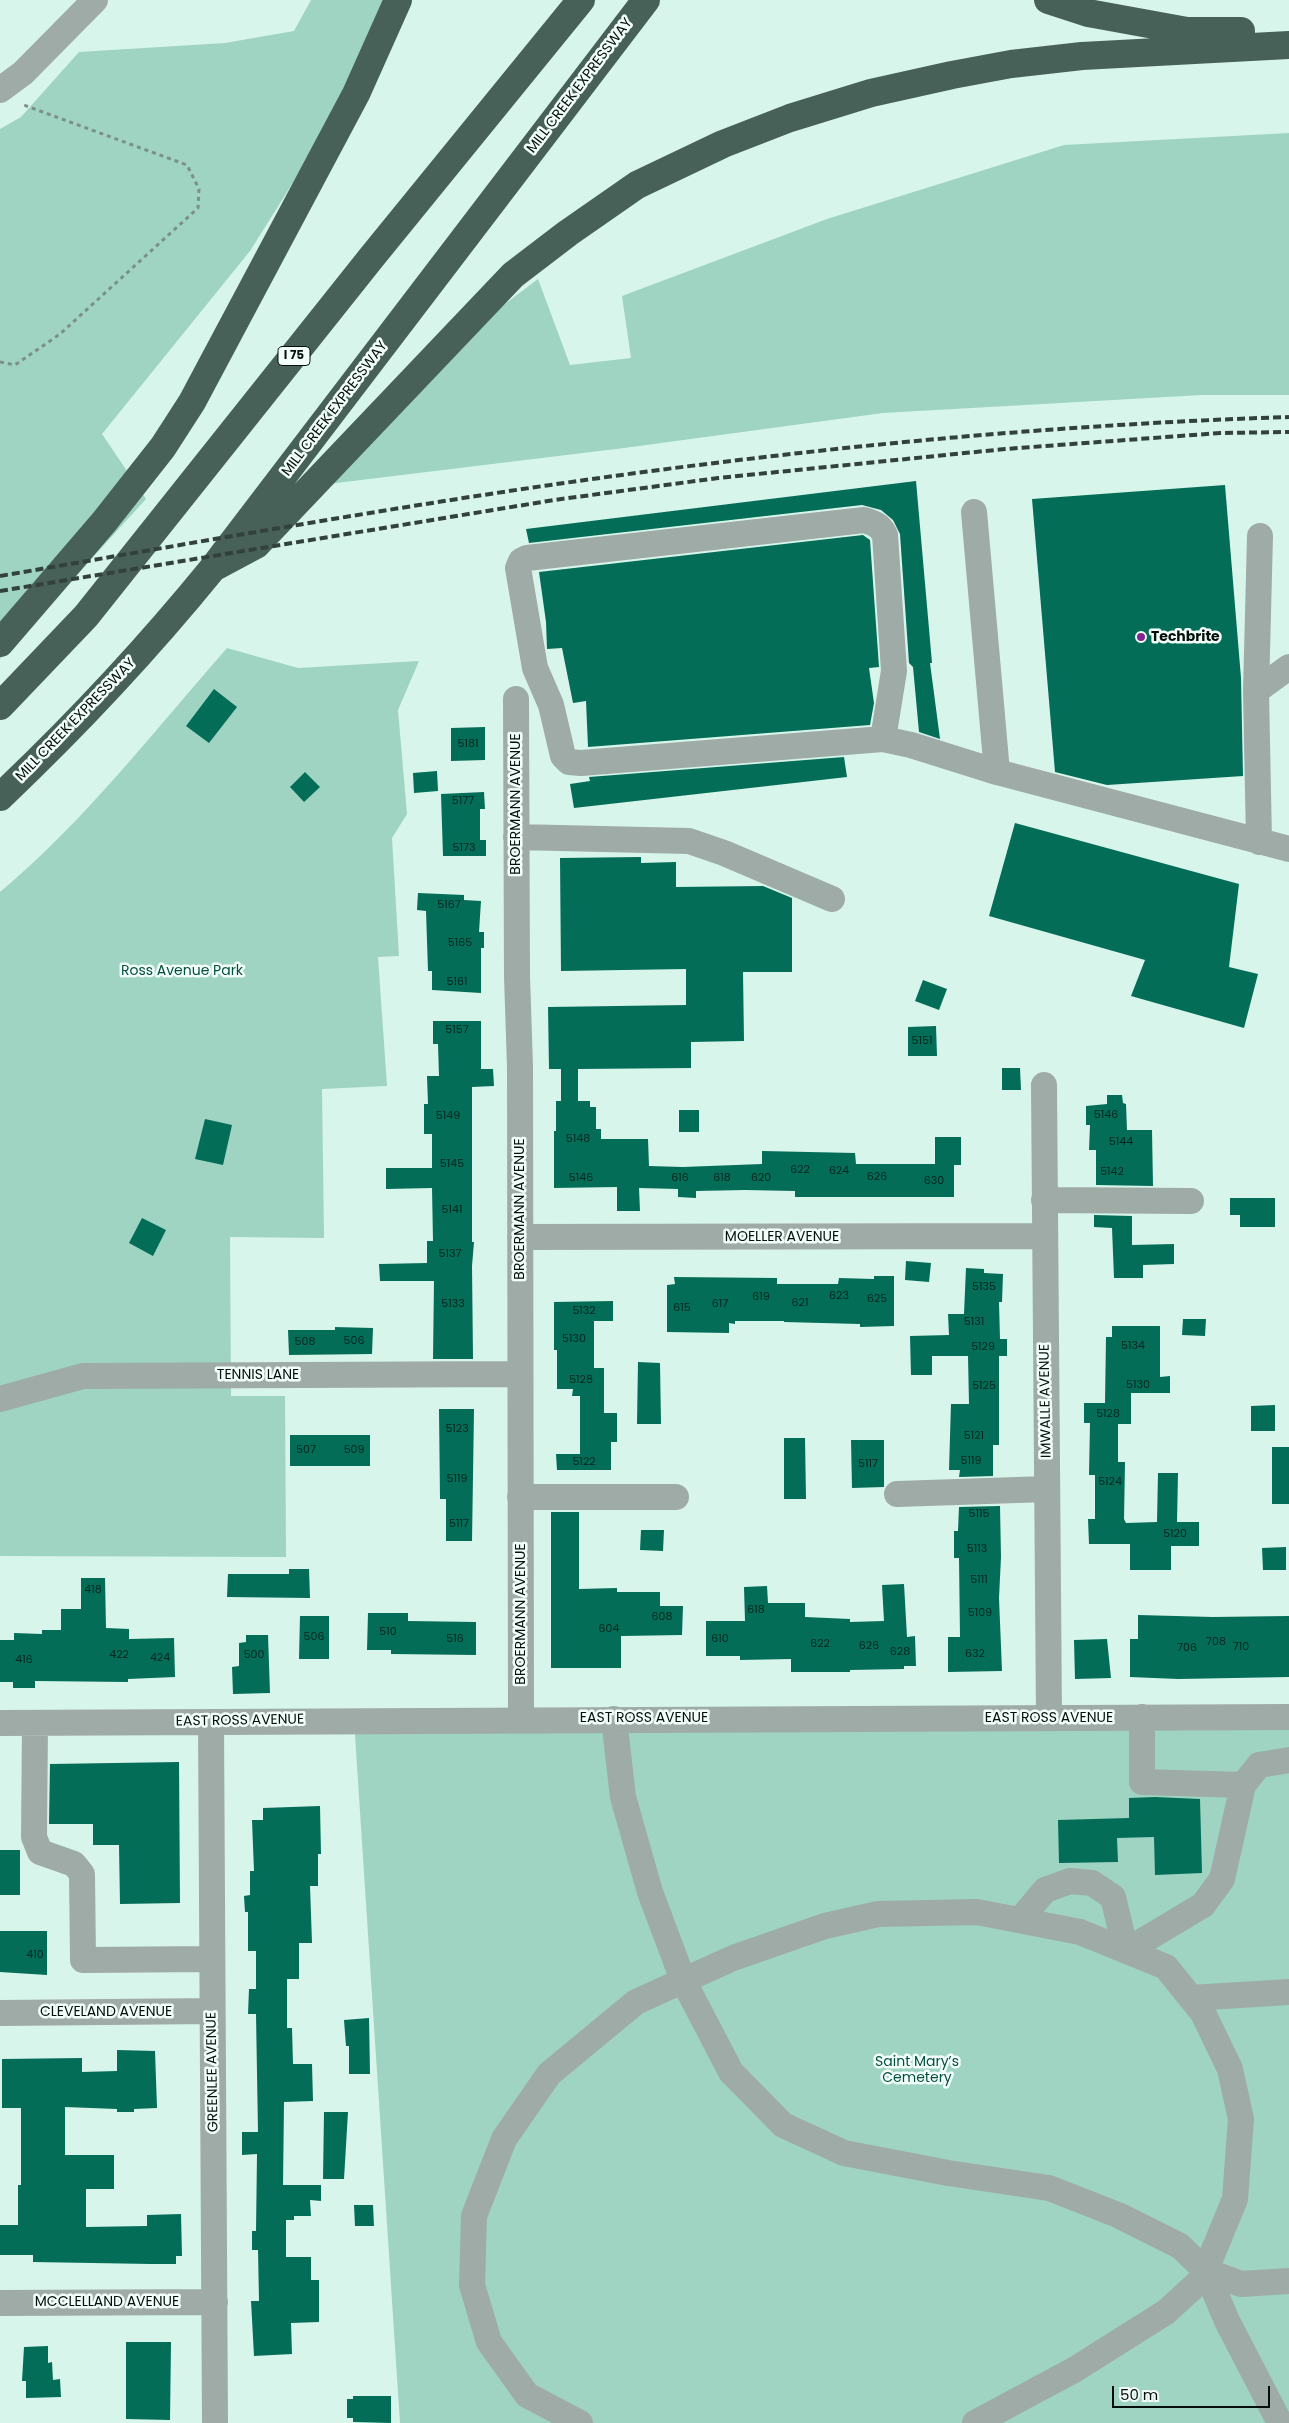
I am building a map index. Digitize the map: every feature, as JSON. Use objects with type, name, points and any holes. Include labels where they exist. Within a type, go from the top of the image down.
[{"type":"highway","points":[[0,643],[104,522],[162,447],[192,402],[356,94],[398,0]]},
{"type":"highway","name":"I 75","points":[[0,706],[86,616],[365,266],[581,0]]},
{"type":"highway","name":"MILL CREEK EXPRESSWAY","points":[[0,796],[101,696],[159,634],[213,568],[646,0]]},
{"type":"highway","points":[[1048,0],[1088,13],[1187,31],[1289,30]]},
{"type":"highway","points":[[213,568],[256,545],[513,275],[568,233],[637,185],[723,144],[790,118],[870,93],[952,74],[1011,64],[1082,56],[1289,45]]},
{"type":"street","points":[[9,96],[23,73],[95,0]]},
{"type":"street","points":[[974,512],[997,772]]},
{"type":"street","points":[[883,739],[894,671],[885,535],[881,527],[875,523],[864,520],[527,558],[521,561],[518,568],[535,668],[551,705],[562,756],[569,762],[581,763],[883,739],[911,745],[997,772],[1289,850]]},
{"type":"street","points":[[1259,842],[1256,691],[1260,536]]},
{"type":"street","points":[[1256,691],[1289,667]]},
{"type":"street","name":"BROERMANN AVENUE","points":[[516,699],[517,976],[520,1067],[519,1374],[522,1719]]},
{"type":"street","points":[[516,836],[689,841],[724,853],[832,900]]},
{"type":"street","name":"IMWALLE AVENUE","points":[[1044,1085],[1049,1718]]},
{"type":"street","points":[[1044,1200],[1191,1202]]},
{"type":"street","name":"MOELLER AVENUE","points":[[520,1238],[1044,1236]]},
{"type":"street","name":"TENNIS LANE","points":[[0,1398],[83,1376],[519,1374]]},
{"type":"street","points":[[897,1494],[1047,1490]]},
{"type":"street","points":[[520,1497],[676,1497]]},
{"type":"street","points":[[1142,1717],[1142,1782],[1243,1785]]},
{"type":"street","name":"EAST ROSS AVENUE","points":[[0,1723],[614,1718],[1289,1717]]},
{"type":"street","points":[[614,1718],[623,1797],[650,1892],[683,1980],[731,2072],[782,2125],[844,2153],[948,2173],[1049,2188],[1118,2215],[1180,2246],[1206,2271],[1227,2321],[1280,2423]]},
{"type":"street","name":"GREENLEE AVENUE","points":[[211,1722],[215,2423]]},
{"type":"street","points":[[35,1723],[34,1837],[40,1852],[74,1864],[82,1874],[83,1960],[212,1959]]},
{"type":"street","points":[[1126,1951],[1203,1904],[1222,1878],[1243,1785],[1259,1765],[1289,1760]]},
{"type":"street","points":[[1020,1920],[1045,1890],[1070,1881],[1092,1883],[1113,1897],[1126,1951]]},
{"type":"street","points":[[580,2423],[527,2395],[488,2342],[472,2286],[474,2216],[504,2139],[549,2074],[636,2002],[733,1958],[825,1926],[878,1914],[977,1912],[1080,1932],[1166,1967],[1203,2013],[1230,2069],[1241,2119],[1235,2199],[1202,2279],[1166,2312],[1074,2370],[976,2423]]},
{"type":"street","points":[[1191,1998],[1289,1992]]},
{"type":"street","name":"CLEVELAND AVENUE","points":[[0,2013],[212,2011]]},
{"type":"street","points":[[1206,2271],[1241,2284],[1289,2281]]},
{"type":"street","name":"MCCLELLAND AVENUE","points":[[0,2303],[215,2302]]},
{"type":"path","points":[[0,362],[15,365],[60,334],[198,208],[199,189],[187,165],[9,96]]},
{"type":"green space","points":[[311,0],[390,0],[348,95],[250,251],[102,434],[146,499],[0,659],[0,129],[21,117],[79,52],[225,43],[294,31]]},
{"type":"green space","points":[[1289,133],[1289,395],[1202,395],[883,413],[624,448],[328,484],[448,347],[538,279],[570,365],[631,358],[622,296],[827,219],[1064,145]]},
{"type":"green space","name":"Ross Avenue Park","points":[[227,648],[298,668],[419,661],[398,710],[407,814],[392,838],[399,956],[378,957],[387,1086],[322,1089],[324,1238],[230,1237],[231,1396],[285,1396],[286,1557],[0,1556],[0,892],[61,836],[90,805]]},
{"type":"green space","name":"Saint Mary’s Cemetery","points":[[1289,1717],[1289,2423],[400,2423],[354,1720]]},
{"type":"building","points":[[916,481],[932,663],[930,663],[940,739],[919,732],[913,667],[909,663],[900,534],[893,520],[881,510],[862,505],[529,543],[526,529]]},
{"type":"building","name":"Techbrite","points":[[1225,485],[1241,678],[1243,776],[1107,785],[1055,772],[1032,499]]},
{"type":"building","points":[[863,535],[870,540],[879,667],[869,668],[874,703],[870,725],[588,747],[586,701],[573,703],[562,648],[547,649],[546,622],[539,572]]},
{"type":"building","points":[[214,689],[237,707],[209,743],[186,726]]},
{"type":"building","points":[[485,727],[485,760],[451,761],[451,728]]},
{"type":"building","points":[[844,757],[847,777],[574,808],[570,784],[590,781],[589,777]]},
{"type":"building","points":[[437,771],[438,791],[414,793],[413,773]]},
{"type":"building","points":[[305,772],[320,787],[304,802],[290,787]]},
{"type":"building","points":[[484,792],[485,809],[480,809],[480,840],[486,840],[486,856],[443,856],[441,794]]},
{"type":"building","points":[[1015,823],[1239,884],[1229,967],[1258,974],[1244,1028],[1131,996],[1145,960],[989,916]]},
{"type":"building","points":[[641,857],[641,863],[676,862],[676,887],[763,886],[792,898],[792,972],[743,972],[744,1041],[691,1042],[691,1068],[578,1069],[578,1101],[590,1101],[590,1107],[596,1107],[596,1129],[601,1129],[601,1139],[648,1139],[649,1166],[683,1167],[762,1164],[762,1151],[855,1153],[856,1164],[935,1164],[935,1137],[961,1137],[961,1165],[954,1165],[954,1197],[795,1197],[795,1191],[745,1190],[696,1191],[696,1198],[678,1197],[678,1189],[639,1188],[640,1211],[617,1211],[617,1187],[554,1188],[554,1131],[556,1131],[556,1101],[561,1101],[561,1069],[549,1069],[548,1007],[686,1005],[686,969],[561,971],[560,858]]},
{"type":"building","points":[[418,893],[464,895],[464,900],[481,901],[479,932],[484,932],[484,948],[481,948],[481,993],[432,990],[432,971],[428,971],[426,911],[417,910]]},
{"type":"building","points":[[923,980],[947,989],[939,1010],[915,1001]]},
{"type":"building","points":[[433,1021],[481,1021],[481,1069],[493,1069],[494,1086],[472,1087],[473,1359],[433,1359],[434,1281],[380,1281],[379,1264],[427,1263],[427,1241],[433,1241],[432,1188],[386,1189],[386,1168],[432,1168],[432,1134],[424,1134],[424,1104],[428,1104],[427,1076],[439,1076],[438,1044],[433,1044]]},
{"type":"building","points":[[936,1026],[937,1056],[908,1056],[908,1027]]},
{"type":"building","points":[[1002,1068],[1020,1068],[1021,1090],[1002,1090]]},
{"type":"building","points":[[1107,1095],[1122,1095],[1123,1103],[1126,1104],[1127,1130],[1152,1130],[1153,1186],[1096,1185],[1096,1150],[1089,1150],[1090,1125],[1086,1125],[1086,1106],[1107,1104]]},
{"type":"building","points":[[679,1110],[699,1110],[699,1132],[679,1132]]},
{"type":"building","points":[[205,1119],[232,1125],[223,1165],[195,1159]]},
{"type":"building","points":[[1230,1198],[1275,1198],[1275,1227],[1240,1227],[1240,1215],[1230,1215]]},
{"type":"building","points":[[1094,1215],[1132,1216],[1132,1245],[1174,1244],[1174,1264],[1143,1265],[1143,1278],[1114,1278],[1112,1228],[1094,1227]]},
{"type":"building","points":[[142,1218],[166,1230],[153,1256],[129,1243]]},
{"type":"building","points":[[906,1261],[931,1263],[929,1282],[905,1280]]},
{"type":"building","points":[[966,1268],[984,1269],[984,1273],[1003,1274],[1002,1302],[999,1302],[1000,1339],[1007,1339],[1007,1356],[999,1356],[999,1445],[993,1445],[993,1476],[959,1477],[960,1470],[949,1470],[951,1404],[969,1404],[968,1356],[932,1356],[932,1375],[911,1375],[910,1336],[949,1335],[948,1314],[964,1314]]},
{"type":"building","points":[[874,1276],[894,1276],[894,1326],[860,1327],[860,1324],[735,1321],[735,1324],[729,1323],[729,1333],[667,1332],[667,1285],[675,1284],[674,1277],[777,1278],[777,1284],[838,1284],[839,1278],[874,1279]]},
{"type":"building","points":[[613,1301],[613,1321],[594,1321],[594,1368],[604,1368],[604,1413],[617,1413],[617,1442],[611,1442],[611,1470],[557,1470],[556,1454],[580,1454],[580,1396],[572,1396],[573,1389],[557,1389],[557,1350],[554,1350],[554,1302]]},
{"type":"building","points":[[1183,1319],[1206,1319],[1205,1336],[1182,1335]]},
{"type":"building","points":[[1112,1326],[1160,1326],[1160,1377],[1170,1376],[1170,1393],[1131,1393],[1131,1424],[1118,1424],[1118,1462],[1125,1462],[1124,1519],[1126,1523],[1157,1522],[1158,1473],[1178,1473],[1177,1522],[1199,1522],[1199,1546],[1171,1546],[1171,1570],[1130,1570],[1130,1544],[1089,1544],[1088,1519],[1095,1519],[1095,1475],[1089,1475],[1090,1423],[1084,1423],[1084,1403],[1105,1403],[1106,1337],[1112,1337]]},
{"type":"building","points":[[335,1327],[373,1328],[372,1354],[289,1355],[288,1330],[335,1330]]},
{"type":"building","points":[[638,1362],[660,1363],[661,1424],[637,1424]]},
{"type":"building","points":[[1275,1405],[1275,1431],[1251,1431],[1251,1406]]},
{"type":"building","points":[[439,1409],[474,1409],[472,1541],[446,1541],[446,1499],[440,1499]]},
{"type":"building","points":[[290,1435],[370,1435],[370,1466],[290,1466]]},
{"type":"building","points":[[784,1438],[805,1438],[806,1499],[784,1499]]},
{"type":"building","points":[[851,1440],[884,1440],[884,1487],[852,1488]]},
{"type":"building","points":[[1272,1447],[1289,1447],[1289,1504],[1272,1504]]},
{"type":"building","points":[[1000,1506],[1001,1557],[999,1598],[1002,1671],[948,1672],[948,1637],[960,1637],[959,1558],[954,1558],[954,1531],[958,1531],[959,1507]]},
{"type":"building","points":[[551,1512],[579,1512],[579,1589],[617,1588],[617,1592],[660,1592],[660,1606],[683,1606],[682,1635],[621,1636],[621,1668],[551,1668]]},
{"type":"building","points":[[641,1530],[664,1530],[663,1551],[640,1550]]},
{"type":"building","points":[[1286,1547],[1286,1570],[1263,1570],[1262,1548]]},
{"type":"building","points":[[289,1569],[309,1569],[310,1598],[227,1597],[228,1574],[289,1574]]},
{"type":"building","points":[[81,1578],[105,1578],[106,1628],[129,1629],[129,1639],[174,1638],[175,1677],[128,1679],[128,1682],[35,1681],[35,1688],[13,1688],[13,1682],[0,1682],[0,1640],[14,1640],[14,1633],[42,1634],[42,1630],[61,1630],[61,1609],[81,1609]]},
{"type":"building","points":[[904,1584],[907,1637],[915,1636],[916,1666],[904,1666],[904,1669],[850,1670],[850,1672],[791,1672],[791,1659],[740,1660],[740,1656],[706,1656],[706,1621],[745,1621],[744,1587],[767,1586],[768,1603],[805,1603],[805,1617],[850,1619],[850,1622],[884,1621],[882,1585]]},
{"type":"building","points":[[368,1613],[408,1613],[408,1621],[476,1622],[476,1655],[391,1654],[391,1650],[367,1650]]},
{"type":"building","points":[[1138,1615],[1213,1617],[1289,1616],[1289,1677],[1178,1679],[1130,1677],[1130,1639],[1138,1639]]},
{"type":"building","points":[[300,1616],[329,1616],[329,1659],[299,1659]]},
{"type":"building","points":[[246,1635],[268,1635],[270,1693],[233,1694],[232,1667],[239,1666],[239,1643],[246,1642]]},
{"type":"building","points":[[1107,1639],[1111,1678],[1075,1679],[1074,1640]]},
{"type":"building","points":[[179,1762],[180,1903],[120,1904],[119,1845],[93,1845],[93,1824],[49,1824],[50,1764]]},
{"type":"building","points":[[1129,1798],[1200,1799],[1202,1873],[1155,1875],[1154,1837],[1117,1838],[1118,1862],[1059,1863],[1058,1820],[1129,1818]]},
{"type":"building","points":[[320,1806],[321,1854],[318,1854],[318,1886],[310,1886],[312,1943],[299,1943],[299,1979],[287,1979],[287,2028],[292,2028],[293,2064],[312,2064],[313,2101],[284,2102],[283,2185],[321,2185],[321,2201],[310,2200],[311,2216],[294,2216],[294,2220],[286,2220],[286,2257],[311,2257],[311,2280],[319,2280],[319,2322],[291,2323],[292,2354],[254,2356],[251,2301],[259,2301],[258,2250],[252,2250],[252,2231],[256,2231],[257,2154],[242,2155],[242,2132],[258,2132],[256,2014],[248,2014],[249,1989],[256,1989],[256,1951],[248,1951],[248,1912],[245,1912],[244,1896],[250,1895],[250,1871],[254,1871],[252,1820],[263,1820],[263,1808]]},
{"type":"building","points":[[0,1850],[20,1850],[20,1895],[0,1895]]},
{"type":"building","points":[[0,1931],[47,1931],[47,1975],[0,1972]]},
{"type":"building","points":[[369,2018],[370,2074],[349,2074],[349,2046],[346,2046],[344,2020]]},
{"type":"building","points":[[117,2050],[155,2051],[157,2108],[134,2109],[134,2112],[117,2112],[117,2109],[65,2107],[65,2155],[114,2155],[114,2189],[86,2189],[86,2227],[147,2226],[147,2215],[181,2214],[182,2256],[176,2256],[176,2264],[151,2264],[33,2262],[33,2255],[0,2255],[0,2225],[18,2225],[18,2185],[21,2185],[21,2108],[2,2108],[2,2059],[82,2058],[82,2072],[117,2071]]},
{"type":"building","points":[[324,2112],[348,2112],[344,2179],[323,2179]]},
{"type":"building","points":[[354,2205],[373,2205],[374,2226],[355,2226]]},
{"type":"building","points":[[126,2342],[171,2342],[170,2420],[126,2419]]},
{"type":"building","points":[[48,2346],[48,2363],[52,2362],[53,2380],[60,2379],[61,2397],[26,2398],[26,2381],[22,2381],[24,2347]]},
{"type":"building","points":[[353,2396],[391,2396],[391,2423],[353,2422],[353,2418],[347,2418],[347,2399],[353,2399]]},
{"type":"railway","points":[[0,576],[451,500],[723,462],[1005,433],[1147,423],[1289,417]]},
{"type":"railway","points":[[0,591],[554,500],[718,478],[1005,449],[1220,433],[1289,432]]},
{"type":"place","name":"Techbrite","points":[[1141,637]]}]
